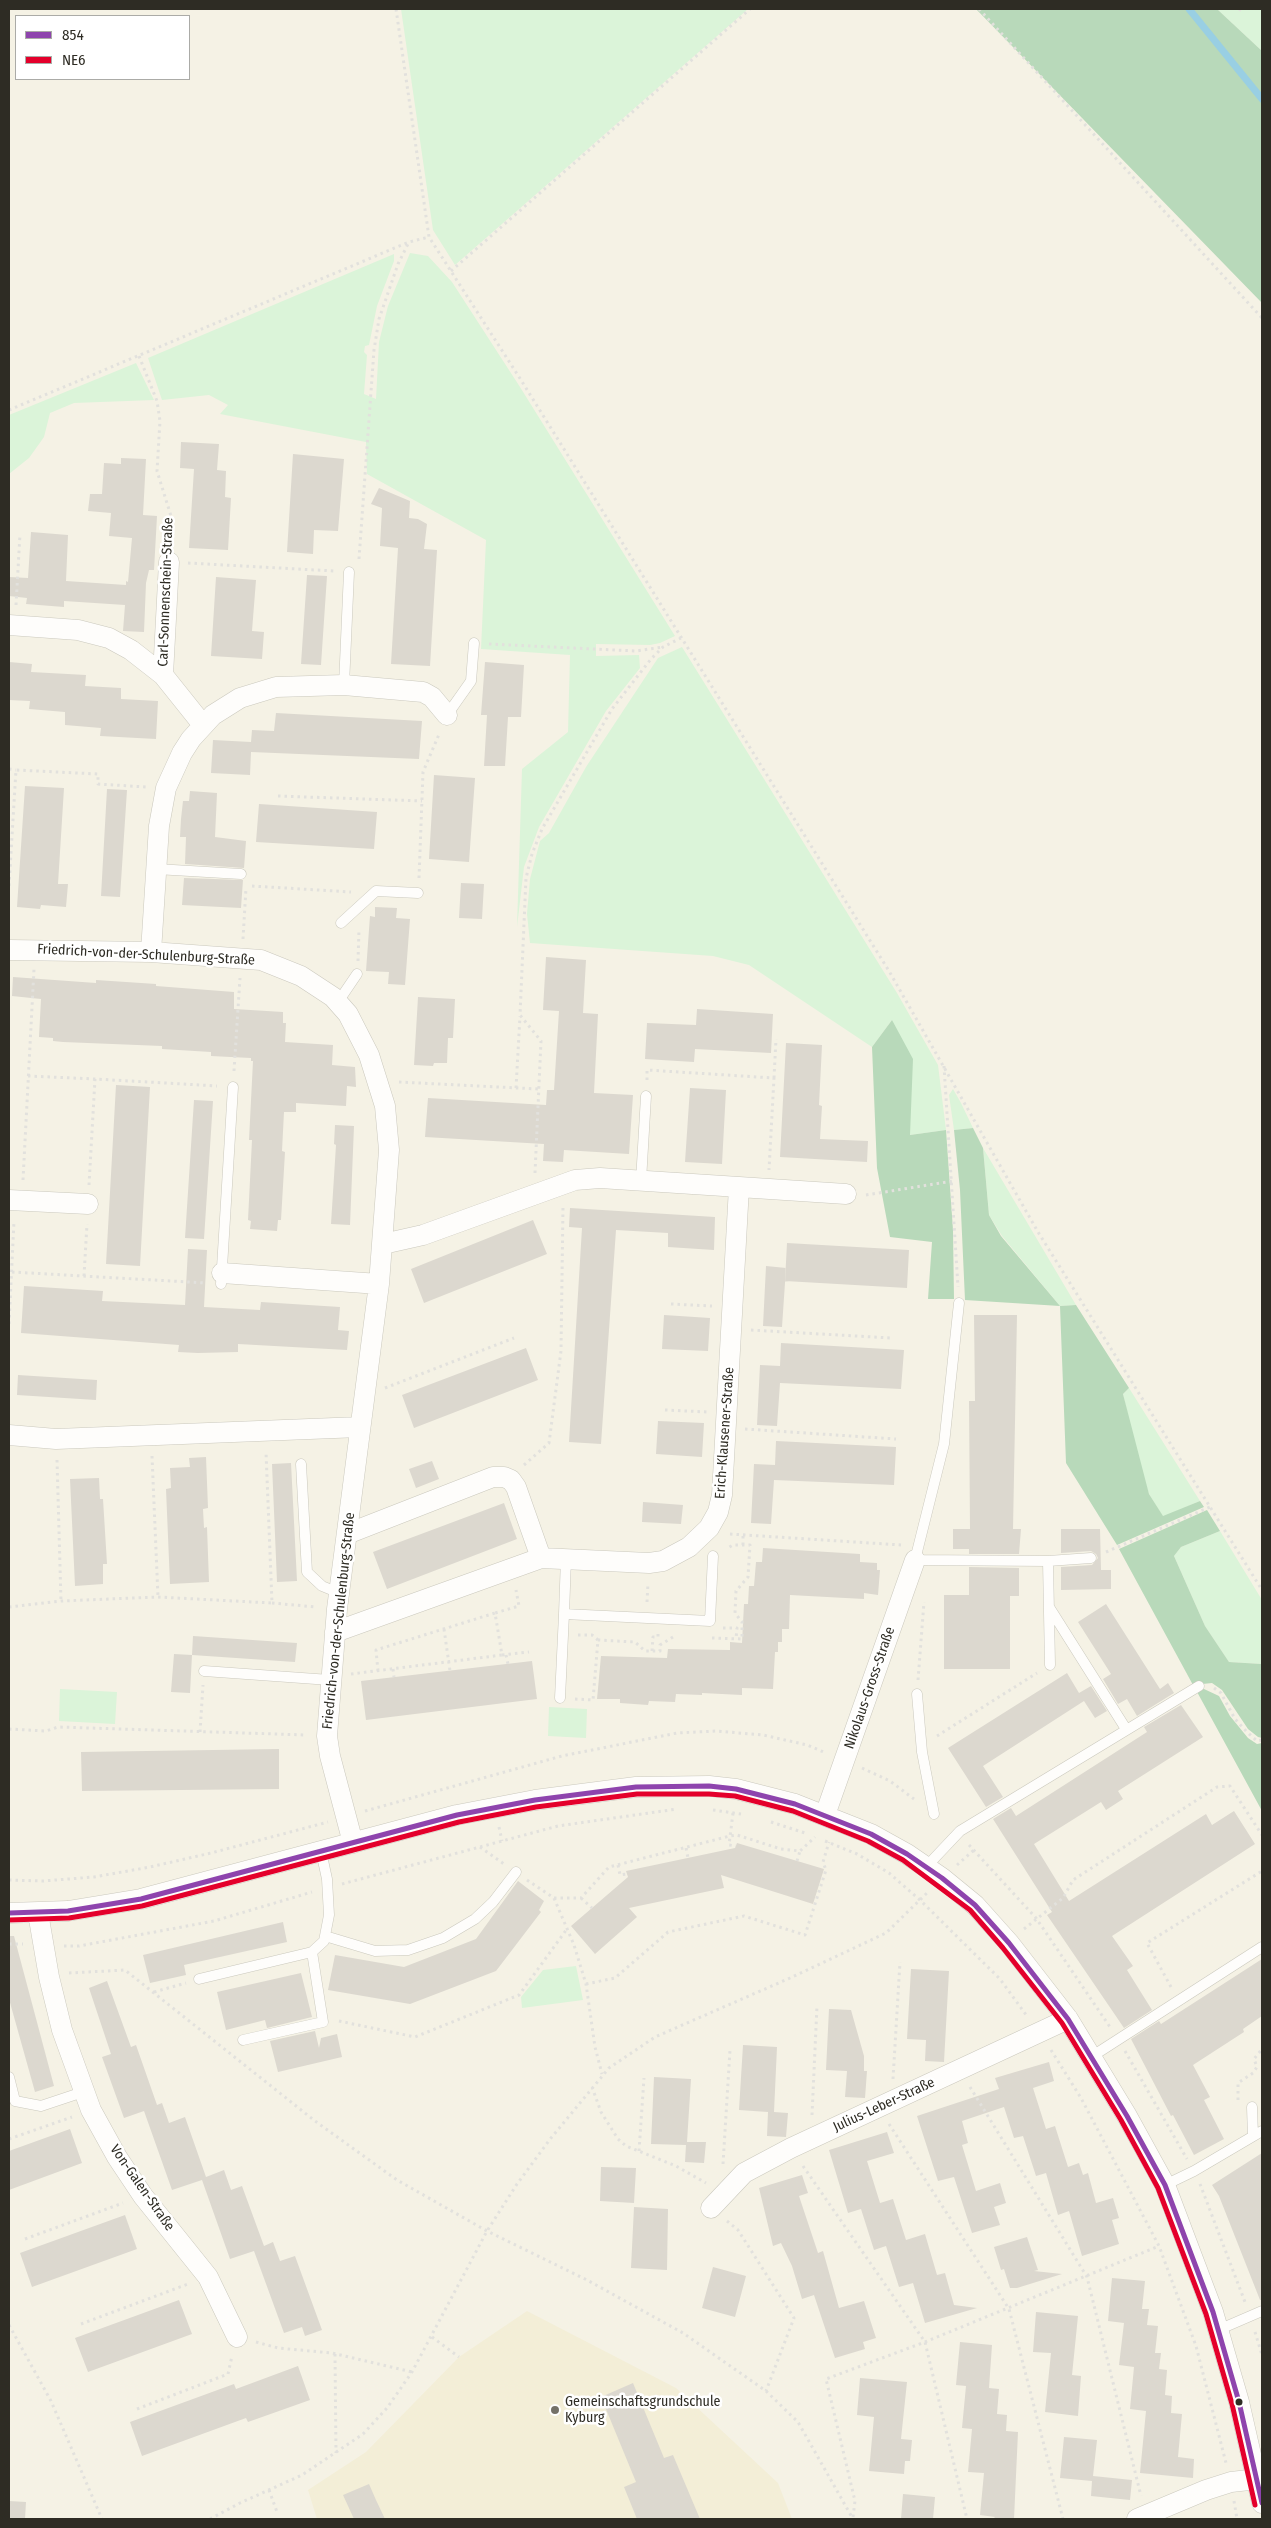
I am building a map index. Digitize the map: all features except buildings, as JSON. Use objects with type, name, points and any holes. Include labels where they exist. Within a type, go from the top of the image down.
[{"type":"street","name":"Carl-Sonnenschein-Straße","points":[[163,675],[169,562]]},
{"type":"street","name":"Carl-Sonnenschein-Straße","points":[[12,625],[78,630],[108,638],[132,650],[163,675],[203,725]]},
{"type":"street","points":[[151,952],[159,826],[166,788],[182,754],[203,725],[226,706],[254,693],[298,685],[344,685],[423,692],[432,698],[447,715]]},
{"type":"street","name":"Friedrich-von-der-Schulenburg-Straße","points":[[9,950],[151,952],[242,957],[281,966],[319,986],[338,1002],[357,1030],[378,1081],[389,1131],[383,1244],[338,1601],[330,1676],[327,1736],[353,1843]]},
{"type":"street","points":[[383,1244],[423,1235],[575,1180],[600,1178],[846,1194]]},
{"type":"street","name":"Erich-Klausener-Straße","points":[[335,1632],[541,1558],[649,1563],[662,1561],[689,1547],[710,1528],[718,1512],[722,1495],[739,1187]]},
{"type":"street","points":[[15,1201],[88,1204]]},
{"type":"street","points":[[221,1279],[379,1284]]},
{"type":"street","points":[[9,1435],[56,1439],[360,1427]]},
{"type":"street","points":[[347,1534],[493,1477],[508,1478],[516,1486],[541,1558]]},
{"type":"street","name":"Nikolaus-Gross-Straße","points":[[825,1815],[917,1553]]},
{"type":"street","points":[[9,1913],[38,1913],[102,1907],[141,1899],[466,1813],[535,1800],[636,1787],[709,1786],[736,1789],[772,1797],[825,1815],[871,1834],[926,1866],[975,1905],[1009,1942],[1068,2019],[1127,2116],[1165,2185],[1185,2234],[1218,2330],[1260,2479],[1262,2503]]},
{"type":"street","name":"Von-Galen-Straße","points":[[38,1913],[49,1977],[62,2030],[87,2101],[117,2157],[143,2196],[208,2277],[238,2337]]},
{"type":"street","name":"Julius-Leber-Straße","points":[[711,2208],[744,2173],[790,2148],[1068,2019]]},
{"type":"street","points":[[1141,2517],[1231,2482],[1260,2479]]},
{"type":"lane","points":[[344,685],[349,572]]},
{"type":"lane","points":[[447,715],[471,681],[474,643]]},
{"type":"lane","points":[[156,869],[241,874]]},
{"type":"lane","points":[[341,923],[376,891],[418,893]]},
{"type":"lane","points":[[338,1002],[357,974]]},
{"type":"lane","points":[[221,1279],[233,1087]]},
{"type":"lane","points":[[641,1181],[646,1096]]},
{"type":"lane","points":[[959,1303],[944,1444],[917,1553],[1048,1561],[1091,1558]]},
{"type":"lane","points":[[301,1464],[307,1572],[338,1601]]},
{"type":"lane","points":[[564,1614],[710,1621],[713,1556]]},
{"type":"lane","points":[[560,1698],[566,1558]]},
{"type":"lane","points":[[1048,1561],[1050,1665]]},
{"type":"lane","points":[[1049,1607],[1126,1729]]},
{"type":"lane","points":[[204,1671],[330,1676]]},
{"type":"lane","points":[[926,1866],[958,1834],[1126,1729],[1199,1686]]},
{"type":"lane","points":[[917,1694],[922,1746],[934,1814]]},
{"type":"lane","points":[[198,1979],[312,1952],[324,1941],[329,1916],[328,1888],[321,1851]]},
{"type":"lane","points":[[325,1936],[374,1951],[408,1950],[443,1938],[475,1919],[493,1902],[516,1872]]},
{"type":"lane","points":[[1091,2057],[1262,1948]]},
{"type":"lane","points":[[243,2040],[323,2022],[312,1952]]},
{"type":"lane","points":[[9,2077],[15,2101],[41,2106],[87,2101]]},
{"type":"lane","points":[[1252,2107],[1253,2136]]},
{"type":"lane","points":[[1165,2185],[1194,2171],[1262,2131]]},
{"type":"lane","points":[[1218,2330],[1250,2318],[1262,2311]]},
{"type":"path","points":[[396,9],[429,237],[521,380],[889,971],[1038,1232],[1262,1590]]},
{"type":"path","points":[[451,271],[750,9]]},
{"type":"path","points":[[980,9],[1262,318]]},
{"type":"path","points":[[9,410],[409,242],[429,237]]},
{"type":"path","points":[[169,562],[349,572],[358,569],[374,350],[379,319],[394,272],[409,242]]},
{"type":"path","name":"Carl-Sonnenschein-Straße","points":[[139,356],[157,401],[160,421],[157,471],[171,516],[169,562]]},
{"type":"path","points":[[12,625],[20,534]]},
{"type":"path","points":[[474,643],[636,651],[663,647],[681,638]]},
{"type":"path","points":[[516,1088],[526,878],[532,854],[542,829],[612,709],[635,678],[663,647]]},
{"type":"path","points":[[418,893],[424,772],[447,715]]},
{"type":"path","points":[[9,769],[98,774],[98,784],[166,788]]},
{"type":"path","points":[[9,886],[16,770]]},
{"type":"path","points":[[278,796],[422,800]]},
{"type":"path","points":[[28,1076],[233,1087],[246,885],[373,893]]},
{"type":"path","points":[[357,974],[360,906]]},
{"type":"path","points":[[9,1324],[15,1201],[28,1076],[35,949]]},
{"type":"path","points":[[520,1015],[541,1041],[534,1194]]},
{"type":"path","points":[[768,1188],[776,1039]]},
{"type":"path","points":[[944,1066],[953,1181],[959,1303]]},
{"type":"path","points":[[646,1096],[648,1070],[774,1078]]},
{"type":"path","points":[[84,1276],[95,1079]]},
{"type":"path","points":[[378,1081],[538,1089]]},
{"type":"path","points":[[846,1194],[864,1195],[953,1181]]},
{"type":"path","points":[[508,1478],[549,1443],[561,1351],[563,1184]]},
{"type":"path","points":[[12,1272],[84,1276],[221,1279]]},
{"type":"path","points":[[670,1304],[732,1308]]},
{"type":"path","points":[[731,1329],[890,1338]]},
{"type":"path","points":[[364,1397],[514,1338]]},
{"type":"path","points":[[665,1410],[727,1420],[896,1439]]},
{"type":"path","points":[[266,1431],[272,1603]]},
{"type":"path","points":[[152,1436],[158,1598]]},
{"type":"path","points":[[56,1439],[61,1601]]},
{"type":"path","points":[[1091,1558],[1210,1507]]},
{"type":"path","points":[[710,1528],[716,1533],[917,1553]]},
{"type":"path","points":[[743,1535],[743,1545]]},
{"type":"path","points":[[708,1638],[742,1639],[742,1622],[735,1613],[736,1592],[748,1577],[750,1545],[733,1545]]},
{"type":"path","points":[[378,1671],[376,1650],[519,1606],[512,1567]]},
{"type":"path","points":[[647,1601],[648,1584]]},
{"type":"path","points":[[9,1607],[61,1601],[158,1598],[272,1603],[338,1601]]},
{"type":"path","points":[[917,1694],[923,1634],[924,1600]]},
{"type":"path","points":[[495,1613],[504,1655],[508,1664]]},
{"type":"path","points":[[652,1651],[653,1637],[658,1637],[659,1626]]},
{"type":"path","points":[[721,1628],[736,1628],[736,1639]]},
{"type":"path","points":[[444,1629],[450,1670]]},
{"type":"path","points":[[576,1635],[592,1636],[598,1640],[635,1642],[645,1651],[660,1651],[660,1645],[671,1637],[680,1637]]},
{"type":"path","points":[[560,1698],[593,1700],[598,1640]]},
{"type":"path","points":[[330,1676],[529,1652]]},
{"type":"path","points":[[922,1746],[1050,1665]]},
{"type":"path","points":[[393,1669],[394,1677]]},
{"type":"path","points":[[200,1732],[204,1671]]},
{"type":"path","points":[[1199,1686],[1210,1686],[1221,1693],[1235,1719],[1257,1741],[1262,1740]]},
{"type":"path","points":[[9,1728],[46,1731],[58,1727],[327,1736]]},
{"type":"path","points":[[9,1880],[43,1881],[94,1876],[150,1867],[220,1851],[562,1756],[677,1733],[716,1731],[763,1735],[807,1745],[890,1781],[934,1814]]},
{"type":"path","points":[[1009,1942],[1036,1918],[1064,1898],[1072,1880],[1217,1787],[1230,1786],[1262,1836]]},
{"type":"path","points":[[9,1944],[79,1946],[214,1921],[558,1826],[646,1812],[681,1809]]},
{"type":"path","points":[[707,1809],[750,1816]]},
{"type":"path","points":[[733,1813],[729,1845],[736,1846]]},
{"type":"path","points":[[769,1821],[857,1854],[889,1873],[920,1900],[1000,1979],[1040,2033],[1081,2098],[1159,2246],[1196,2346],[1210,2392],[1231,2482],[1237,2519]]},
{"type":"path","points":[[958,1834],[1036,1918],[1118,2039],[1194,2171],[1250,2318],[1262,2355]]},
{"type":"path","points":[[581,1898],[609,1867],[730,1836],[737,1835],[781,1849],[800,1851]]},
{"type":"path","points":[[797,1861],[800,1851],[815,1837]]},
{"type":"path","points":[[586,1984],[615,1978],[668,1932],[744,1916],[805,1935],[826,1870],[823,1862],[829,1842]]},
{"type":"path","points":[[686,1848],[688,1858]]},
{"type":"path","points":[[618,1865],[620,1875],[627,1874]]},
{"type":"path","points":[[1179,2000],[1147,1943],[1262,1871]]},
{"type":"path","points":[[554,1898],[581,1898],[592,1908]]},
{"type":"path","points":[[210,2519],[302,2475],[363,2434],[387,2408],[412,2372],[487,2231],[522,2176],[602,2075],[623,2057],[655,2037],[790,1978],[886,1933],[920,1900]]},
{"type":"path","points":[[323,2022],[333,2020],[415,2037],[519,1995],[567,1929],[586,1984],[595,2048],[602,2075]]},
{"type":"path","points":[[900,1962],[893,2078],[901,2097]]},
{"type":"path","points":[[49,1977],[76,1972],[125,1970],[315,2121],[398,2180],[487,2231],[587,2280],[683,2333],[766,2391],[798,2422],[854,2519]]},
{"type":"path","points":[[153,1992],[198,1979]]},
{"type":"path","points":[[818,2006],[812,2116],[821,2134]]},
{"type":"path","points":[[722,2166],[730,2050]]},
{"type":"path","points":[[959,2070],[1087,2277],[1141,2517]]},
{"type":"path","points":[[639,2151],[644,2078]]},
{"type":"path","points":[[592,2087],[601,2112],[618,2139],[626,2146],[705,2181],[711,2208],[738,2230],[794,2318],[766,2391]]},
{"type":"path","points":[[9,2139],[87,2101]]},
{"type":"path","points":[[878,2107],[1008,2309],[1062,2519]]},
{"type":"path","points":[[790,2148],[925,2342],[967,2519]]},
{"type":"path","points":[[25,2239],[143,2196]]},
{"type":"path","points":[[854,2519],[855,2501],[826,2380],[1008,2309],[1159,2246]]},
{"type":"path","points":[[81,2324],[208,2277]]},
{"type":"path","points":[[9,2325],[51,2400],[102,2519]]},
{"type":"path","points":[[137,2409],[228,2374],[238,2337],[278,2348],[335,2354],[412,2372]]},
{"type":"path","points":[[432,2337],[460,2357]]},
{"type":"path","points":[[335,2354],[336,2453]]},
{"type":"path","points":[[269,2490],[277,2512]]},
{"type":"shaded area","name":"Gemeinschaftsgrundschule Kyburg","points":[[527,2311],[676,2388],[778,2483],[792,2519],[317,2519],[308,2490],[366,2452],[459,2357]]},
{"type":"green space","points":[[401,9],[748,9],[455,265],[433,230]]},
{"type":"green space","points":[[976,9],[1217,9],[1262,51],[1262,303]]},
{"type":"green space","points":[[1217,9],[1262,9],[1262,51]]},
{"type":"green space","points":[[410,253],[428,256],[452,282],[520,387],[675,636],[660,643],[650,645],[596,644],[596,656],[639,655],[640,668],[606,711],[539,827],[524,867],[517,927],[522,769],[568,732],[570,655],[481,649],[486,540],[367,474],[366,442],[220,414],[228,405],[209,395],[162,400],[148,358],[394,254],[394,261],[377,306],[369,345],[365,346],[364,352],[367,355],[364,394],[376,399],[379,342],[388,306]]},
{"type":"green space","points":[[136,363],[154,400],[74,403],[50,413],[44,437],[29,458],[9,474],[9,415]]},
{"type":"green space","points":[[682,647],[897,993],[938,1065],[946,1130],[910,1135],[892,1020],[872,1047],[749,965],[713,956],[530,943],[527,914],[530,879],[540,841],[549,833],[586,767],[658,658]]},
{"type":"green space","points":[[892,1020],[913,1059],[910,1135],[946,1130],[953,1230],[954,1299],[928,1299],[932,1242],[890,1237],[877,1168],[872,1047]]},
{"type":"green space","points":[[953,1089],[973,1128],[954,1130],[949,1095]]},
{"type":"green space","points":[[973,1128],[983,1148],[989,1215],[1001,1236],[1060,1306],[965,1300],[960,1190],[954,1130]]},
{"type":"green space","points":[[983,1148],[1076,1305],[1060,1306],[1002,1236],[989,1215]]},
{"type":"green space","points":[[1076,1305],[1129,1388],[1123,1394],[1149,1494],[1163,1516],[1200,1501],[1204,1507],[1117,1545],[1066,1463],[1060,1306]]},
{"type":"green space","points":[[1129,1388],[1200,1501],[1163,1517],[1149,1494],[1138,1460],[1123,1394]]},
{"type":"green space","points":[[1207,1510],[1220,1531],[1181,1547],[1174,1556],[1205,1626],[1229,1662],[1262,1664],[1262,1738],[1248,1729],[1222,1690],[1212,1683],[1193,1685],[1119,1549]]},
{"type":"green space","points":[[1220,1531],[1262,1600],[1262,1664],[1229,1662],[1205,1626],[1174,1556],[1181,1547]]},
{"type":"green space","points":[[60,1689],[117,1692],[115,1724],[59,1721]]},
{"type":"green space","points":[[1204,1689],[1219,1696],[1230,1716],[1248,1738],[1257,1744],[1262,1743],[1262,1811],[1196,1690]]},
{"type":"green space","points":[[549,1707],[587,1709],[586,1738],[548,1736]]},
{"type":"green space","points":[[576,1966],[583,2000],[522,2008],[521,1997],[543,1970]]},
{"type":"waterway","points":[[1189,9],[1262,99]]},
{"type":"transit line","name":"854","points":[[9,1913],[68,1911],[141,1899],[457,1815],[535,1800],[636,1787],[709,1786],[736,1789],[795,1804],[871,1834],[907,1854],[942,1878],[975,1905],[1009,1943],[1068,2019],[1127,2116],[1165,2185],[1213,2312],[1239,2402],[1262,2503]]},
{"type":"transit line","name":"NE6","points":[[9,1920],[69,1918],[142,1906],[459,1822],[536,1807],[637,1794],[735,1796],[793,1811],[868,1841],[903,1860],[970,1910],[1003,1948],[1062,2023],[1121,2120],[1158,2188],[1206,2314],[1232,2404],[1255,2505]]},
{"type":"place","name":"Gemeinschaftsgrundschule Kyburg","points":[[555,2410]]}]
